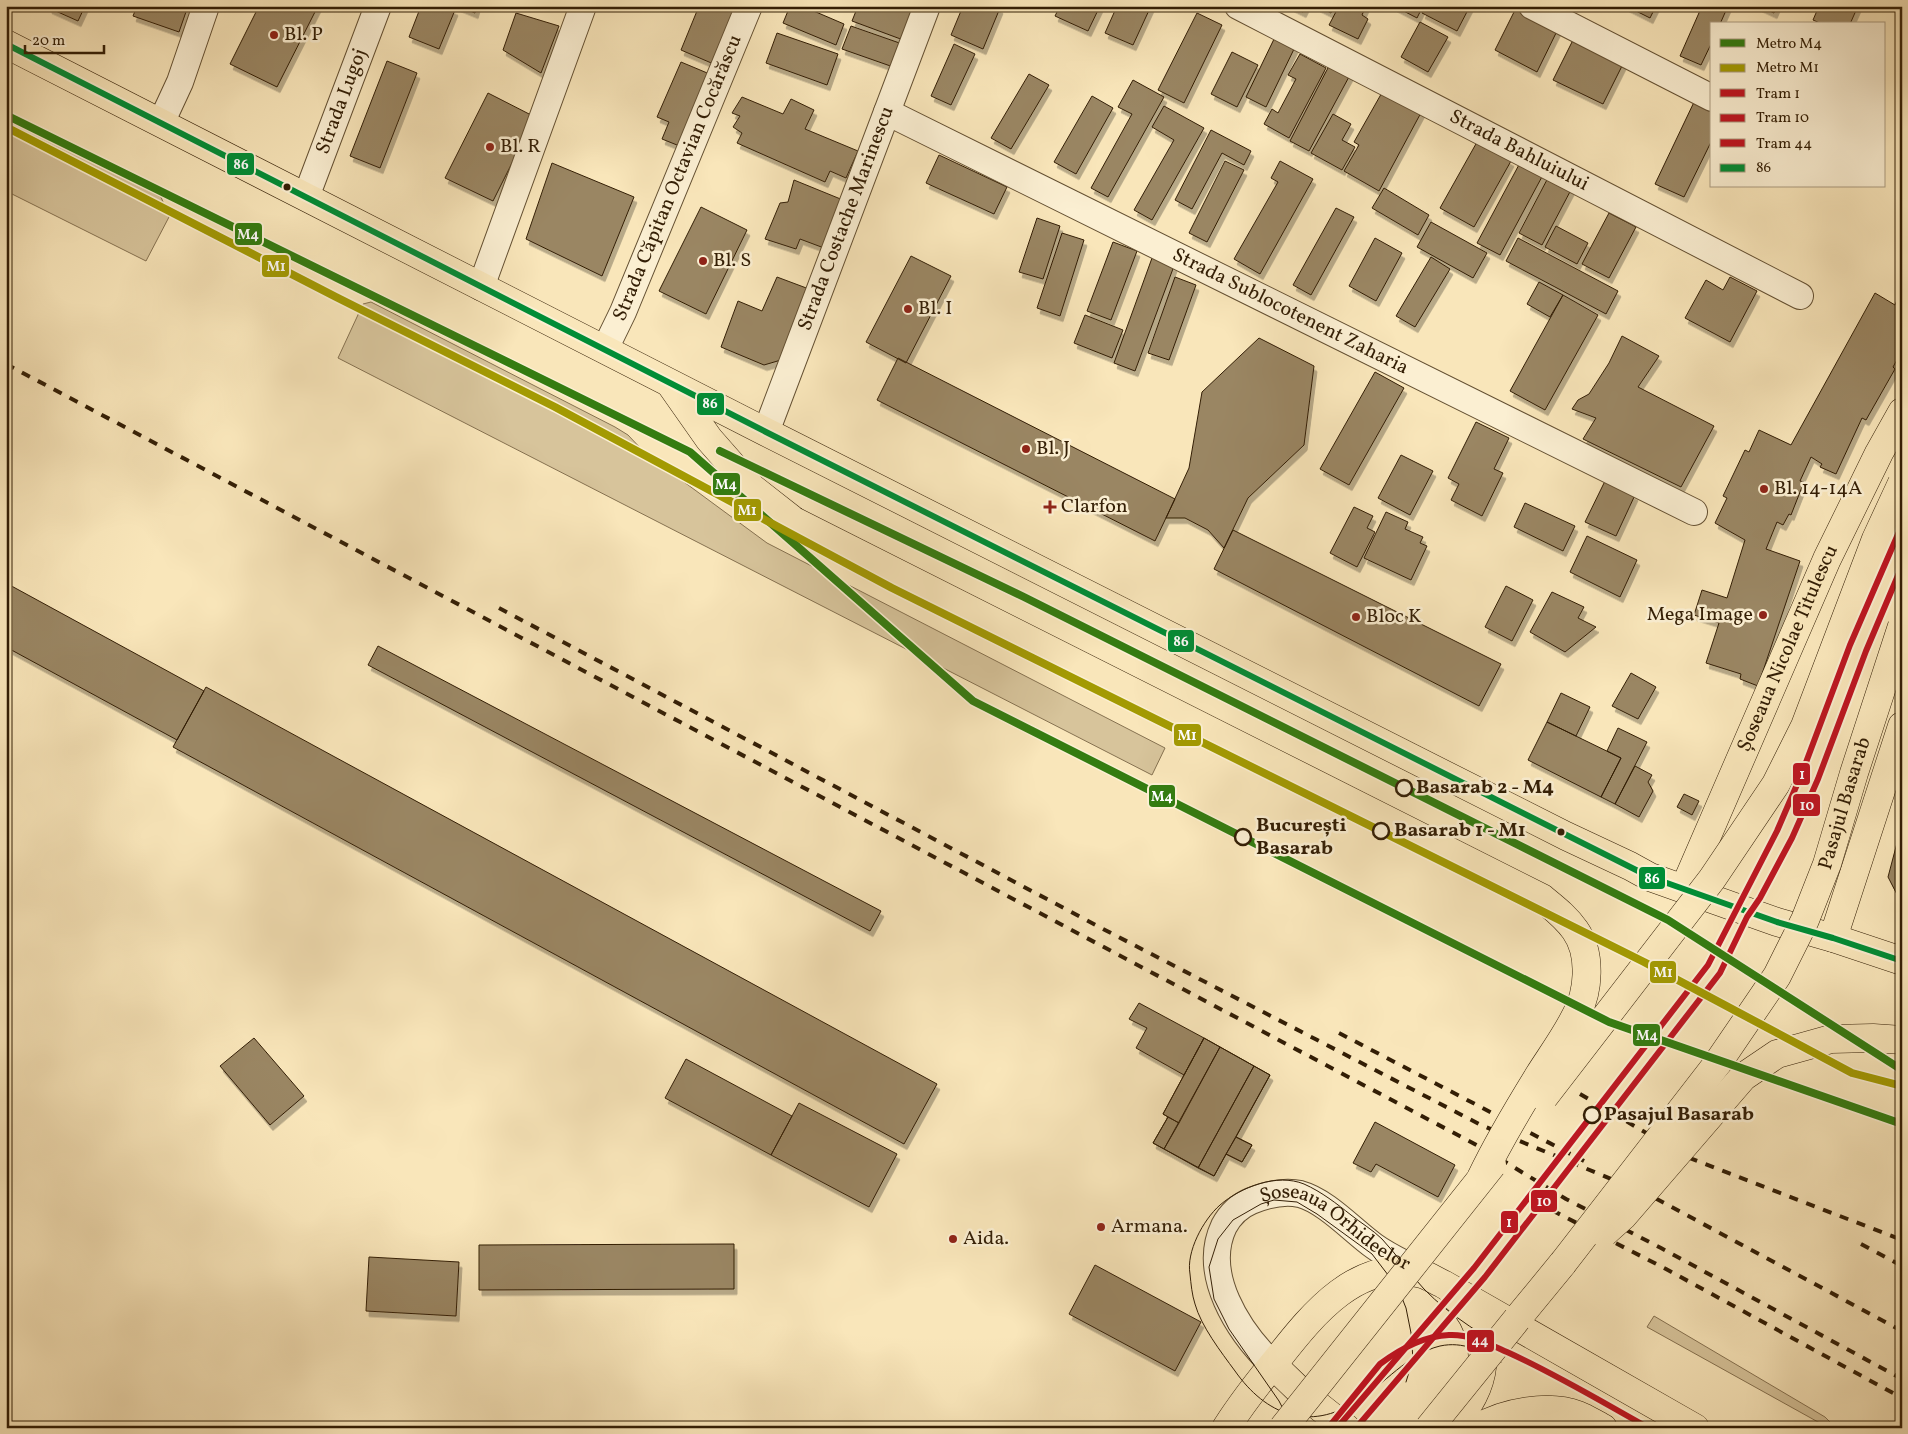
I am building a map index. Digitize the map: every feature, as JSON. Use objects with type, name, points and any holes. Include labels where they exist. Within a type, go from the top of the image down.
[{"type":"main road","points":[[6,44],[766,432],[1650,877],[1777,922],[1902,961]]},
{"type":"main road","points":[[668,382],[709,439],[752,488],[794,521],[1542,898],[1561,913],[1576,931],[1584,950],[1587,972],[1584,992],[1576,1016],[1503,1133],[1482,1178]]},
{"type":"main road","name":"Șoseaua Nicolae Titulescu","points":[[1684,889],[1827,559],[1879,453],[1902,412]]},
{"type":"main road","points":[[1283,1428],[1482,1178],[1712,879],[1776,784],[1805,726],[1876,539],[1902,483]]},
{"type":"main road","name":"Pasajul Basarab","points":[[1429,1428],[1563,1263],[1717,1064],[1777,976],[1805,920],[1827,864],[1902,626]]},
{"type":"main road","points":[[1833,938],[1902,726]]},
{"type":"main road","points":[[1563,1263],[1598,1238],[1623,1216],[1743,1077],[1778,1054],[1832,1039],[1873,1038],[1902,1040]]},
{"type":"main road","name":"Șoseaua Orhideelor","points":[[1226,1428],[1307,1321],[1330,1299],[1358,1281],[1386,1272],[1406,1272],[1422,1274],[1442,1284],[1695,1428]]},
{"type":"main road","name":"Șoseaua Orhideelor","points":[[1442,1284],[1468,1310],[1476,1323],[1484,1356],[1483,1373],[1478,1388],[1452,1428]]},
{"type":"main road","points":[[1273,1365],[1301,1392],[1346,1428]]},
{"type":"main road","points":[[1478,1428],[1531,1410],[1559,1410],[1578,1415],[1603,1428]]},
{"type":"street","points":[[161,123],[180,82],[206,6]]},
{"type":"street","name":"Strada Lugoj","points":[[306,197],[378,6]]},
{"type":"street","points":[[481,287],[583,6]]},
{"type":"street","name":"Strada Căpitan Octavian Cocărăscu","points":[[604,349],[623,312],[749,6]]},
{"type":"street","name":"Strada Costache Marinescu","points":[[766,432],[927,6]]},
{"type":"street","name":"Strada Bahluiului","points":[[1238,6],[1800,296]]},
{"type":"street","points":[[1532,6],[1710,97]]},
{"type":"street","name":"Strada Sublocotenent Zaharia","points":[[887,112],[1694,512]]},
{"type":"street","name":"Șoseaua Orhideelor","points":[[1273,1365],[1259,1352],[1236,1318],[1219,1278],[1216,1260],[1218,1239],[1228,1218],[1244,1204],[1266,1194],[1300,1194],[1323,1205],[1376,1247],[1442,1284]]},
{"type":"shaded area","points":[[6,117],[161,197],[169,217],[146,261],[6,191]]},
{"type":"shaded area","points":[[371,302],[615,427],[628,435],[646,454],[767,543],[1165,748],[1152,775],[338,358],[363,304]]},
{"type":"shaded area","points":[[1654,1316],[1825,1417],[1830,1422],[1827,1427],[1647,1327]]},
{"type":"building","points":[[49,6],[85,6],[78,21],[49,8]]},
{"type":"building","points":[[137,6],[188,6],[179,32],[133,16]]},
{"type":"building","name":"Bl. P","points":[[259,6],[318,6],[277,87],[230,64]]},
{"type":"building","points":[[421,6],[446,6],[455,10],[439,49],[409,37]]},
{"type":"building","points":[[458,6],[477,6],[475,13]]},
{"type":"building","points":[[699,6],[729,6],[739,11],[716,65],[681,50]]},
{"type":"building","points":[[790,6],[802,6],[844,24],[836,45],[783,23]]},
{"type":"building","points":[[858,6],[919,6],[906,41],[852,21]]},
{"type":"building","points":[[963,6],[996,6],[1000,8],[983,49],[951,35]]},
{"type":"building","points":[[1060,6],[1100,6],[1088,31],[1055,16]]},
{"type":"building","points":[[1117,6],[1151,6],[1133,45],[1105,33]]},
{"type":"building","points":[[1291,6],[1306,6],[1303,12]]},
{"type":"building","points":[[1317,6],[1334,6],[1331,13]]},
{"type":"building","points":[[1339,6],[1366,6],[1362,15],[1368,19],[1358,39],[1329,25]]},
{"type":"building","points":[[1394,6],[1423,6],[1417,18]]},
{"type":"building","points":[[1426,6],[1470,6],[1457,31],[1422,13]]},
{"type":"building","points":[[1626,6],[1656,6],[1650,18]]},
{"type":"building","points":[[1702,6],[1728,6],[1721,22],[1710,22],[1710,46],[1701,65],[1680,56]]},
{"type":"building","points":[[1759,6],[1777,6],[1774,13]]},
{"type":"building","points":[[1819,6],[1858,6],[1851,22],[1818,22],[1813,20]]},
{"type":"building","points":[[1516,8],[1558,29],[1537,72],[1495,50]]},
{"type":"building","points":[[516,13],[559,26],[541,73],[503,50]]},
{"type":"building","points":[[1197,13],[1222,25],[1184,103],[1158,90]]},
{"type":"building","points":[[1420,22],[1448,37],[1428,72],[1401,57]]},
{"type":"building","points":[[851,26],[908,46],[899,69],[842,49]]},
{"type":"building","points":[[777,33],[838,54],[827,85],[766,63]]},
{"type":"building","points":[[1275,37],[1295,47],[1266,107],[1246,97]]},
{"type":"building","points":[[1574,38],[1624,62],[1603,104],[1553,80]]},
{"type":"building","points":[[954,44],[975,54],[951,105],[931,96]]},
{"type":"building","points":[[1232,52],[1258,65],[1237,107],[1211,94]]},
{"type":"building","points":[[1300,54],[1326,68],[1289,138],[1264,124],[1272,109],[1278,113],[1296,79],[1288,75]]},
{"type":"building","points":[[387,61],[417,73],[380,168],[350,156]]},
{"type":"building","points":[[681,62],[712,75],[682,147],[662,139],[669,122],[657,117]]},
{"type":"building","points":[[1330,64],[1350,75],[1309,151],[1290,141]]},
{"type":"building","points":[[1029,74],[1049,85],[1011,149],[991,138]]},
{"type":"building","points":[[1133,80],[1164,97],[1108,197],[1091,188],[1132,114],[1118,107]]},
{"type":"building","points":[[1384,89],[1423,109],[1379,191],[1344,171],[1359,145],[1354,142]]},
{"type":"building","name":"Bl. R","points":[[488,93],[535,117],[493,201],[445,178]]},
{"type":"building","points":[[1092,96],[1113,108],[1076,174],[1054,162]]},
{"type":"building","points":[[742,97],[783,114],[791,99],[814,110],[805,129],[858,151],[846,178],[830,171],[825,182],[737,143],[742,133],[733,127],[740,116],[732,113]]},
{"type":"building","points":[[1695,100],[1710,107],[1710,144],[1684,197],[1655,184]]},
{"type":"building","points":[[1164,106],[1204,128],[1152,220],[1134,210],[1174,140],[1152,127]]},
{"type":"building","points":[[1333,114],[1351,124],[1342,140],[1355,147],[1342,170],[1311,153]]},
{"type":"building","points":[[1211,130],[1251,151],[1244,165],[1222,153],[1192,209],[1175,200]]},
{"type":"building","points":[[1477,142],[1511,161],[1474,227],[1440,208]]},
{"type":"building","points":[[939,155],[1007,187],[994,214],[926,183]]},
{"type":"building","points":[[1225,161],[1244,170],[1207,242],[1189,233]]},
{"type":"building","points":[[1280,161],[1313,179],[1260,274],[1234,259],[1278,182],[1271,178]]},
{"type":"building","points":[[1521,161],[1544,173],[1500,255],[1477,243]]},
{"type":"building","points":[[552,163],[634,197],[602,276],[526,239]]},
{"type":"building","points":[[1550,174],[1573,186],[1542,245],[1519,233]]},
{"type":"building","points":[[794,180],[843,200],[824,248],[800,239],[796,249],[765,239],[780,203],[788,202]]},
{"type":"building","points":[[1384,188],[1429,215],[1418,235],[1372,208]]},
{"type":"building","name":"Bl. S","points":[[701,207],[747,230],[706,314],[659,291]]},
{"type":"building","points":[[1336,208],[1354,217],[1311,295],[1293,285]]},
{"type":"building","points":[[1609,213],[1636,227],[1609,278],[1582,264]]},
{"type":"building","points":[[1037,218],[1060,226],[1043,279],[1019,272]]},
{"type":"building","points":[[1431,222],[1487,253],[1473,278],[1417,247]]},
{"type":"building","points":[[1556,226],[1588,243],[1577,264],[1545,247]]},
{"type":"building","points":[[1062,233],[1084,240],[1060,316],[1037,308]]},
{"type":"building","points":[[1375,238],[1402,253],[1376,301],[1349,286]]},
{"type":"building","points":[[1518,238],[1618,291],[1606,314],[1506,261]]},
{"type":"building","points":[[1113,242],[1137,251],[1111,320],[1087,311]]},
{"type":"building","name":"Bl. I","points":[[911,256],[951,276],[906,363],[866,342]]},
{"type":"building","points":[[1431,257],[1450,269],[1415,327],[1396,316]]},
{"type":"building","points":[[1152,258],[1174,266],[1135,371],[1114,363]]},
{"type":"building","points":[[777,277],[809,289],[781,360],[764,365],[721,347],[738,301],[762,311]]},
{"type":"building","points":[[1175,277],[1196,285],[1169,360],[1148,353]]},
{"type":"building","points":[[1730,277],[1757,291],[1730,342],[1685,318],[1706,280],[1723,290]]},
{"type":"building","points":[[1539,282],[1563,295],[1550,317],[1527,304]]},
{"type":"building","name":"Bl. 14-14A","points":[[1875,293],[1895,305],[1897,300],[1902,303],[1902,351],[1893,367],[1895,369],[1866,420],[1862,418],[1836,474],[1820,467],[1822,464],[1811,457],[1800,481],[1804,482],[1791,515],[1789,514],[1783,525],[1777,522],[1766,549],[1800,561],[1758,686],[1740,679],[1741,674],[1706,663],[1719,623],[1694,615],[1702,590],[1727,598],[1745,540],[1715,523],[1727,498],[1723,496],[1745,450],[1749,452],[1759,430],[1791,445]]},
{"type":"building","points":[[1563,295],[1598,315],[1545,410],[1510,391]]},
{"type":"building","points":[[1085,315],[1123,330],[1112,358],[1074,343]]},
{"type":"building","points":[[1622,336],[1659,356],[1638,387],[1714,426],[1681,487],[1583,439],[1596,418],[1572,409],[1578,400],[1589,394],[1609,363]]},
{"type":"building","points":[[1259,338],[1314,366],[1304,445],[1248,498],[1224,548],[1208,530],[1185,518],[1166,518],[1189,468],[1202,392]]},
{"type":"building","name":"Bl. J","points":[[898,358],[1175,499],[1155,541],[877,400]]},
{"type":"building","points":[[1375,372],[1404,388],[1349,485],[1320,469]]},
{"type":"building","points":[[1476,422],[1509,438],[1494,469],[1503,473],[1482,516],[1451,500],[1459,484],[1448,478]]},
{"type":"building","points":[[1401,455],[1433,471],[1410,515],[1378,498]]},
{"type":"building","points":[[1605,481],[1635,495],[1616,536],[1585,522]]},
{"type":"building","points":[[1525,503],[1575,526],[1563,551],[1514,527]]},
{"type":"building","points":[[1354,507],[1373,516],[1367,528],[1375,532],[1357,567],[1330,553]]},
{"type":"building","points":[[1386,512],[1408,522],[1405,529],[1423,537],[1420,543],[1427,546],[1411,580],[1364,558]]},
{"type":"building","name":"Bloc K","points":[[1233,530],[1501,664],[1479,706],[1214,569]]},
{"type":"building","points":[[1587,536],[1637,560],[1620,597],[1570,572]]},
{"type":"building","points":[[6,583],[204,691],[177,740],[6,647]]},
{"type":"building","points":[[1506,586],[1533,600],[1512,641],[1485,627]]},
{"type":"building","points":[[1552,592],[1584,607],[1578,618],[1596,627],[1565,652],[1530,632]]},
{"type":"building","points":[[378,646],[881,911],[870,931],[368,665]]},
{"type":"building","points":[[1631,673],[1656,687],[1638,719],[1612,706]]},
{"type":"building","points":[[206,687],[937,1084],[904,1144],[173,747]]},
{"type":"building","points":[[1561,693],[1590,707],[1576,736],[1547,722]]},
{"type":"building","points":[[1547,722],[1621,758],[1601,797],[1528,760]]},
{"type":"building","points":[[1618,728],[1647,742],[1615,804],[1601,797],[1621,758],[1607,751]]},
{"type":"building","points":[[1635,766],[1652,775],[1648,782],[1653,791],[1639,817],[1615,804]]},
{"type":"building","points":[[1684,794],[1699,801],[1692,815],[1677,807]]},
{"type":"building","points":[[1902,824],[1902,904],[1888,877]]},
{"type":"building","points":[[1139,1003],[1204,1038],[1184,1075],[1136,1048],[1147,1028],[1129,1019]]},
{"type":"building","points":[[254,1038],[304,1096],[270,1125],[220,1066]]},
{"type":"building","points":[[1204,1038],[1220,1047],[1179,1123],[1163,1114]]},
{"type":"building","points":[[1204,1038],[1270,1075],[1236,1137],[1252,1145],[1242,1162],[1226,1154],[1214,1176],[1153,1143],[1168,1117],[1163,1114]]},
{"type":"building","points":[[1220,1047],[1254,1066],[1198,1168],[1164,1149]]},
{"type":"building","points":[[686,1059],[792,1116],[771,1155],[665,1098]]},
{"type":"building","points":[[1254,1066],[1270,1075],[1214,1176],[1198,1168]]},
{"type":"building","points":[[799,1103],[897,1154],[869,1207],[771,1155]]},
{"type":"building","points":[[1168,1117],[1179,1123],[1164,1149],[1153,1143]]},
{"type":"building","points":[[1375,1122],[1455,1165],[1438,1197],[1376,1164],[1371,1172],[1353,1163]]},
{"type":"building","points":[[1236,1137],[1252,1145],[1242,1162],[1226,1154]]},
{"type":"building","points":[[734,1244],[734,1289],[479,1290],[479,1245]]},
{"type":"building","points":[[369,1257],[459,1262],[456,1316],[366,1311]]},
{"type":"building","points":[[1095,1265],[1201,1322],[1175,1371],[1069,1314]]},
{"type":"tram line","name":"1","points":[[1337,1428],[1474,1268],[1708,965],[1777,831],[1802,773],[1850,645],[1902,525]]},
{"type":"tram line","name":"10","points":[[1356,1428],[1485,1277],[1720,973],[1747,917],[1760,898],[1792,838],[1818,779],[1866,651],[1902,566]]},
{"type":"tram line","points":[[1501,1362],[1472,1348],[1457,1345],[1440,1346],[1428,1350],[1407,1362],[1367,1394],[1339,1410],[1322,1416],[1305,1417],[1290,1414],[1260,1399],[1247,1386],[1207,1330],[1194,1301],[1189,1265],[1193,1246],[1208,1219],[1229,1198],[1249,1188],[1271,1181],[1294,1181],[1304,1184],[1329,1198],[1378,1236],[1424,1289],[1446,1309],[1469,1326],[1519,1357]]},
{"type":"tram line","points":[[1293,1428],[1279,1401],[1229,1329],[1214,1299],[1209,1267],[1218,1239],[1233,1220],[1261,1204],[1274,1200],[1297,1202],[1317,1214],[1372,1254],[1398,1288],[1406,1308],[1411,1333],[1413,1359],[1406,1382]]},
{"type":"tram line","name":"44","points":[[1328,1428],[1380,1364],[1413,1344],[1430,1338],[1449,1335],[1472,1338],[1507,1352],[1561,1379],[1649,1428]]},
{"type":"railway","points":[[6,364],[1484,1149],[1566,1199],[1661,1248],[1902,1379]]},
{"type":"railway","points":[[499,608],[1107,931],[1481,1125],[1645,1193]]},
{"type":"railway","points":[[1339,1033],[1584,1161]]},
{"type":"railway","points":[[1580,1094],[1687,1157],[1902,1240]]},
{"type":"railway","points":[[1640,1190],[1902,1331]]},
{"type":"railway","points":[[1536,1202],[1666,1269],[1902,1398]]},
{"type":"railway","points":[[1861,1244],[1902,1266]]},
{"type":"metro line","name":"M4","points":[[6,115],[690,452],[973,701],[1609,1022],[1902,1124]]},
{"type":"metro line","name":"M1","points":[[6,127],[336,297],[555,407],[892,588],[1644,962],[1852,1073],[1902,1086]]},
{"type":"metro line","name":"M4","points":[[720,451],[1024,597],[1668,920],[1902,1070]]},
{"type":"transit line","name":"86","points":[[6,44],[766,432],[1650,877],[1777,922],[1902,961]]},
{"type":"place","name":"Bl. P","points":[[274,35]]},
{"type":"place","name":"Bl. R","points":[[490,147]]},
{"type":"place","name":"Bl. S","points":[[703,261]]},
{"type":"place","name":"Bl. I","points":[[908,309]]},
{"type":"place","name":"Bl. J","points":[[1026,449]]},
{"type":"place","name":"Bl. 14-14A","points":[[1764,489]]},
{"type":"place","name":"Clarfon","points":[[1050,507]]},
{"type":"place","name":"Mega Image","points":[[1763,615]]},
{"type":"place","name":"Bloc K","points":[[1356,617]]},
{"type":"place","name":"Basarab 2 - M4","points":[[1404,788]]},
{"type":"place","name":"Basarab 1 - M1","points":[[1381,831]]},
{"type":"place","name":"București Basarab","points":[[1243,837]]},
{"type":"place","name":"Pasajul Basarab","points":[[1592,1115]]},
{"type":"place","name":"Armana.","points":[[1101,1227]]},
{"type":"place","name":"Aida.","points":[[953,1239]]}]
